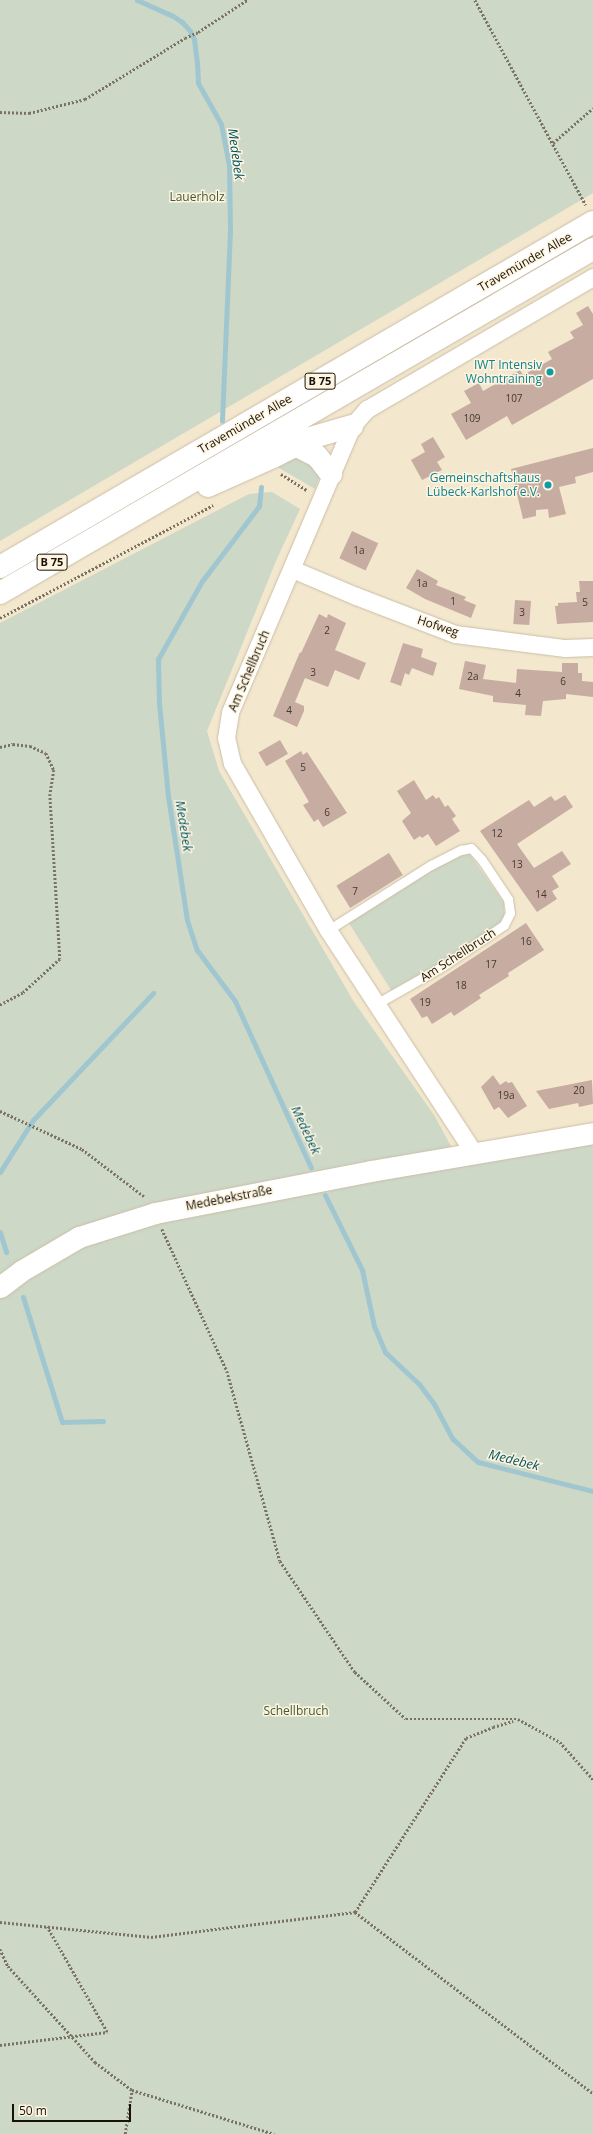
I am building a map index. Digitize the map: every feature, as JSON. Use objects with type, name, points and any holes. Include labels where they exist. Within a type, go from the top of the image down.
[{"type":"highway","name":"Travemünder Allee","points":[[0,566],[591,217]]},
{"type":"highway","name":"Travemünder Allee","points":[[0,593],[593,249]]},
{"type":"highway","points":[[104,532],[297,446],[310,438],[352,426]]},
{"type":"highway","points":[[297,446],[317,456],[331,474]]},
{"type":"street","points":[[352,426],[367,408],[593,277]]},
{"type":"street","name":"Am Schellbruch","points":[[352,426],[230,712],[226,738],[232,763],[328,930],[474,1153]]},
{"type":"street","name":"Hofweg","points":[[292,569],[356,596],[455,634],[565,648],[593,647]]},
{"type":"street","points":[[474,1153],[593,1133]]},
{"type":"street","name":"Medebekstraße","points":[[0,1287],[21,1271],[79,1237],[154,1213],[371,1171],[474,1153]]},
{"type":"lane","name":"Am Schellbruch","points":[[328,930],[431,865],[462,850],[471,848],[482,860],[508,900],[510,913],[504,925],[444,966],[376,1004]]},
{"type":"path","points":[[0,112],[28,113],[85,99],[185,38],[198,32],[247,0]]},
{"type":"path","points":[[475,0],[591,217]]},
{"type":"path","points":[[552,143],[593,108]]},
{"type":"path","points":[[274,471],[321,498]]},
{"type":"path","points":[[0,618],[219,501]]},
{"type":"path","points":[[0,747],[13,744],[30,746],[46,753],[54,770],[50,794],[60,959],[24,993],[0,1005]]},
{"type":"path","points":[[0,1111],[82,1149],[148,1199],[227,1371],[280,1561],[355,1672],[406,1719],[518,1719],[560,1742],[593,1779]]},
{"type":"path","points":[[355,1912],[466,1738],[518,1719]]},
{"type":"path","points":[[0,1922],[151,1937],[355,1912],[593,2093]]},
{"type":"path","points":[[0,2045],[107,2032],[47,1926]]},
{"type":"path","points":[[0,1949],[8,1966],[95,2062],[132,2090],[274,2134]]},
{"type":"path","points":[[125,2134],[132,2090]]},
{"type":"green space","name":"Lauerholz","points":[[0,0],[593,0],[593,193],[0,541]]},
{"type":"green space","points":[[295,454],[306,457],[320,476],[315,489],[274,465]]},
{"type":"green space","name":"Schellbruch","points":[[272,492],[300,509],[276,561],[207,731],[219,771],[354,1002],[434,1115],[462,1166],[593,1143],[593,2134],[0,2134],[0,623],[249,494]]},
{"type":"green space","points":[[469,853],[504,903],[504,917],[502,924],[441,963],[391,990],[347,920],[447,860]]},
{"type":"building","points":[[588,306],[593,314],[593,379],[512,425],[507,416],[466,440],[451,414],[471,403],[464,391],[479,383],[483,391],[520,370],[523,375],[552,359],[548,352],[574,338],[570,332],[583,325],[576,313]]},
{"type":"building","points":[[433,437],[445,457],[437,462],[442,470],[422,480],[411,460],[425,452],[421,444]]},
{"type":"building","name":"Gemeinschaftshaus Lübeck-Karlshof e.V.","points":[[593,448],[593,472],[575,477],[576,483],[559,487],[566,514],[549,518],[548,509],[536,510],[536,516],[523,519],[511,469]]},
{"type":"building","points":[[352,531],[378,543],[366,570],[339,558]]},
{"type":"building","points":[[417,569],[438,581],[436,585],[466,597],[464,600],[476,605],[471,618],[425,599],[406,588]]},
{"type":"building","points":[[579,581],[593,581],[593,622],[557,624],[555,606],[558,606],[558,603],[577,602],[576,592],[580,592]]},
{"type":"building","points":[[515,600],[531,601],[529,625],[513,624]]},
{"type":"building","points":[[319,614],[327,618],[328,614],[346,623],[335,650],[366,663],[359,680],[335,670],[328,687],[305,678],[295,702],[304,706],[304,711],[297,727],[273,716],[300,652],[301,653]]},
{"type":"building","points":[[403,643],[423,649],[421,657],[437,663],[433,676],[412,668],[409,675],[405,673],[401,686],[390,682]]},
{"type":"building","points":[[465,661],[486,665],[483,679],[516,683],[517,669],[562,672],[562,663],[578,663],[578,673],[582,673],[582,681],[593,682],[593,697],[566,694],[566,699],[543,701],[541,716],[525,715],[526,705],[493,702],[493,696],[459,689]]},
{"type":"building","points":[[280,740],[288,754],[266,766],[258,752]]},
{"type":"building","points":[[301,751],[303,755],[307,752],[347,813],[323,827],[318,819],[314,822],[303,805],[309,802],[285,761]]},
{"type":"building","points":[[414,780],[426,800],[433,795],[436,799],[439,797],[445,807],[448,805],[456,816],[452,819],[460,831],[436,846],[428,834],[422,838],[420,836],[414,840],[402,821],[411,813],[397,791]]},
{"type":"building","points":[[565,795],[573,807],[517,844],[534,868],[562,851],[571,864],[552,876],[559,887],[552,891],[557,899],[537,912],[480,831],[529,800],[534,807],[551,796],[555,801]]},
{"type":"building","points":[[389,853],[403,875],[350,908],[336,886]]},
{"type":"building","points":[[526,923],[544,950],[508,973],[509,976],[479,995],[481,998],[454,1016],[451,1012],[432,1024],[427,1016],[422,1018],[410,999]]},
{"type":"building","points":[[493,1075],[500,1085],[506,1081],[508,1083],[512,1082],[527,1106],[508,1118],[499,1107],[494,1110],[481,1087]]},
{"type":"building","points":[[592,1080],[593,1104],[579,1107],[578,1103],[549,1109],[536,1091]]},
{"type":"waterway","name":"Medebek","points":[[137,0],[173,16],[182,22],[190,31],[194,39],[198,83],[221,124],[229,165],[230,230],[222,421]]},
{"type":"waterway","name":"Medebek","points":[[261,487],[259,506],[202,581],[158,659],[159,703],[168,796],[187,920],[197,950],[235,1001],[311,1168]]},
{"type":"waterway","points":[[0,1172],[33,1120],[153,993]]},
{"type":"waterway","name":"Medebek","points":[[325,1195],[362,1270],[374,1326],[385,1352],[419,1384],[434,1404],[453,1439],[478,1462],[593,1491]]},
{"type":"waterway","points":[[0,1232],[6,1252]]},
{"type":"waterway","points":[[23,1297],[62,1422],[103,1421]]},
{"type":"place","name":"IWT Intensiv Wohntraining","points":[[550,372]]},
{"type":"place","name":"Gemeinschaftshaus Lübeck-Karlshof e.V.","points":[[548,485]]}]
